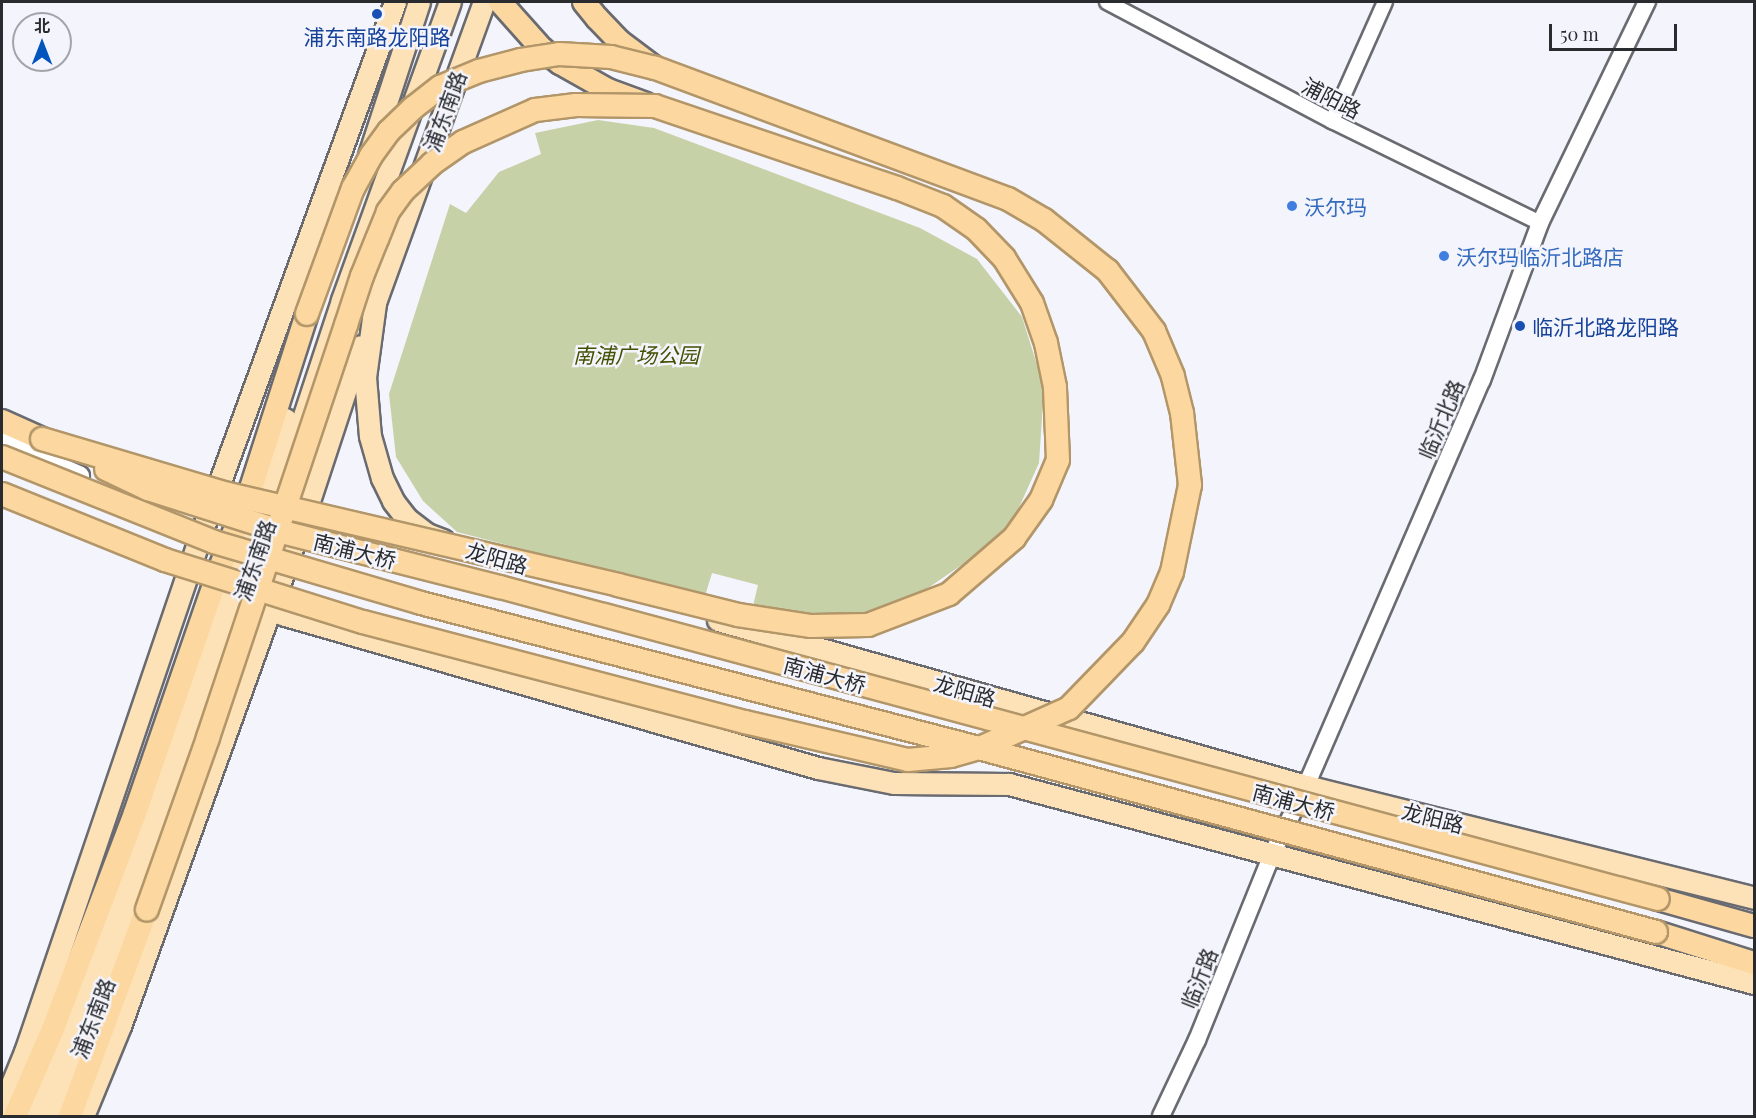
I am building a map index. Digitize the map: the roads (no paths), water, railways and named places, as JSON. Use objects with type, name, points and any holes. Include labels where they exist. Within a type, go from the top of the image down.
[{"type":"highway","points":[[42,439],[228,494],[738,615],[810,626],[868,625],[950,594],[1014,538],[1041,500],[1058,460],[1055,387],[1046,343],[1026,294],[1004,258],[976,229],[943,206],[655,106],[627,99],[560,63],[542,49],[500,2]]},
{"type":"highway","points":[[584,2],[619,41],[655,68]]},
{"type":"highway","points":[[2,494],[165,560],[363,622],[745,722],[908,760],[951,756],[982,747],[1069,708],[1133,642],[1158,605],[1172,572],[1190,485],[1187,444],[1173,376],[1154,331],[1108,270],[1044,220],[1008,199],[655,68],[611,57],[559,54],[521,60],[479,71],[440,87],[389,131],[371,156],[353,188],[311,303],[251,488],[216,578],[135,813],[57,1018],[15,1116]]},
{"type":"highway","points":[[70,1116],[208,738],[362,276],[388,212],[403,191],[432,164],[463,141],[535,110],[565,106],[655,106]]},
{"type":"highway","name":"南浦大桥","points":[[2,421],[148,489],[286,533],[500,587],[1755,926]]},
{"type":"highway","name":"南浦大桥","points":[[2,457],[214,542],[421,603],[990,751],[1656,932],[1755,963]]},
{"type":"main road","points":[[2,1108],[25,1052],[203,528],[395,2]]},
{"type":"main road","name":"浦东南路","points":[[52,1116],[117,952],[231,597],[261,493],[419,2]]},
{"type":"main road","name":"浦东南路","points":[[32,1116],[58,1059],[112,920],[193,687],[231,597],[450,2]]},
{"type":"main road","name":"浦东南路","points":[[83,1116],[124,1015],[308,504],[376,296],[479,8]]},
{"type":"main road","name":"龙阳路","points":[[376,296],[366,376],[370,436],[382,478],[393,501],[408,519],[427,534],[461,547],[1306,786],[1755,898]]},
{"type":"main road","points":[[2,443],[203,528]]},
{"type":"main road","points":[[2,466],[80,477]]},
{"type":"main road","points":[[231,597],[268,610],[818,768],[894,783],[1009,784],[1755,982]]},
{"type":"street","name":"浦阳路","points":[[1107,2],[1332,121],[1540,223]]},
{"type":"street","points":[[1332,121],[1385,2]]},
{"type":"street","name":"临沂北路","points":[[1272,854],[1306,786],[1482,380],[1540,223],[1647,2]]},
{"type":"street","name":"临沂路","points":[[1161,1116],[1197,1040],[1272,854]]},
{"type":"place","name":"浦东南路龙阳路","points":[[377,14]]},
{"type":"place","name":"沃尔玛","points":[[1292,206]]},
{"type":"place","name":"沃尔玛临沂北路店","points":[[1444,256]]},
{"type":"place","name":"临沂北路龙阳路","points":[[1520,326]]},
{"type":"park label","name":"南浦广场公园","points":[[636,354]]}]
